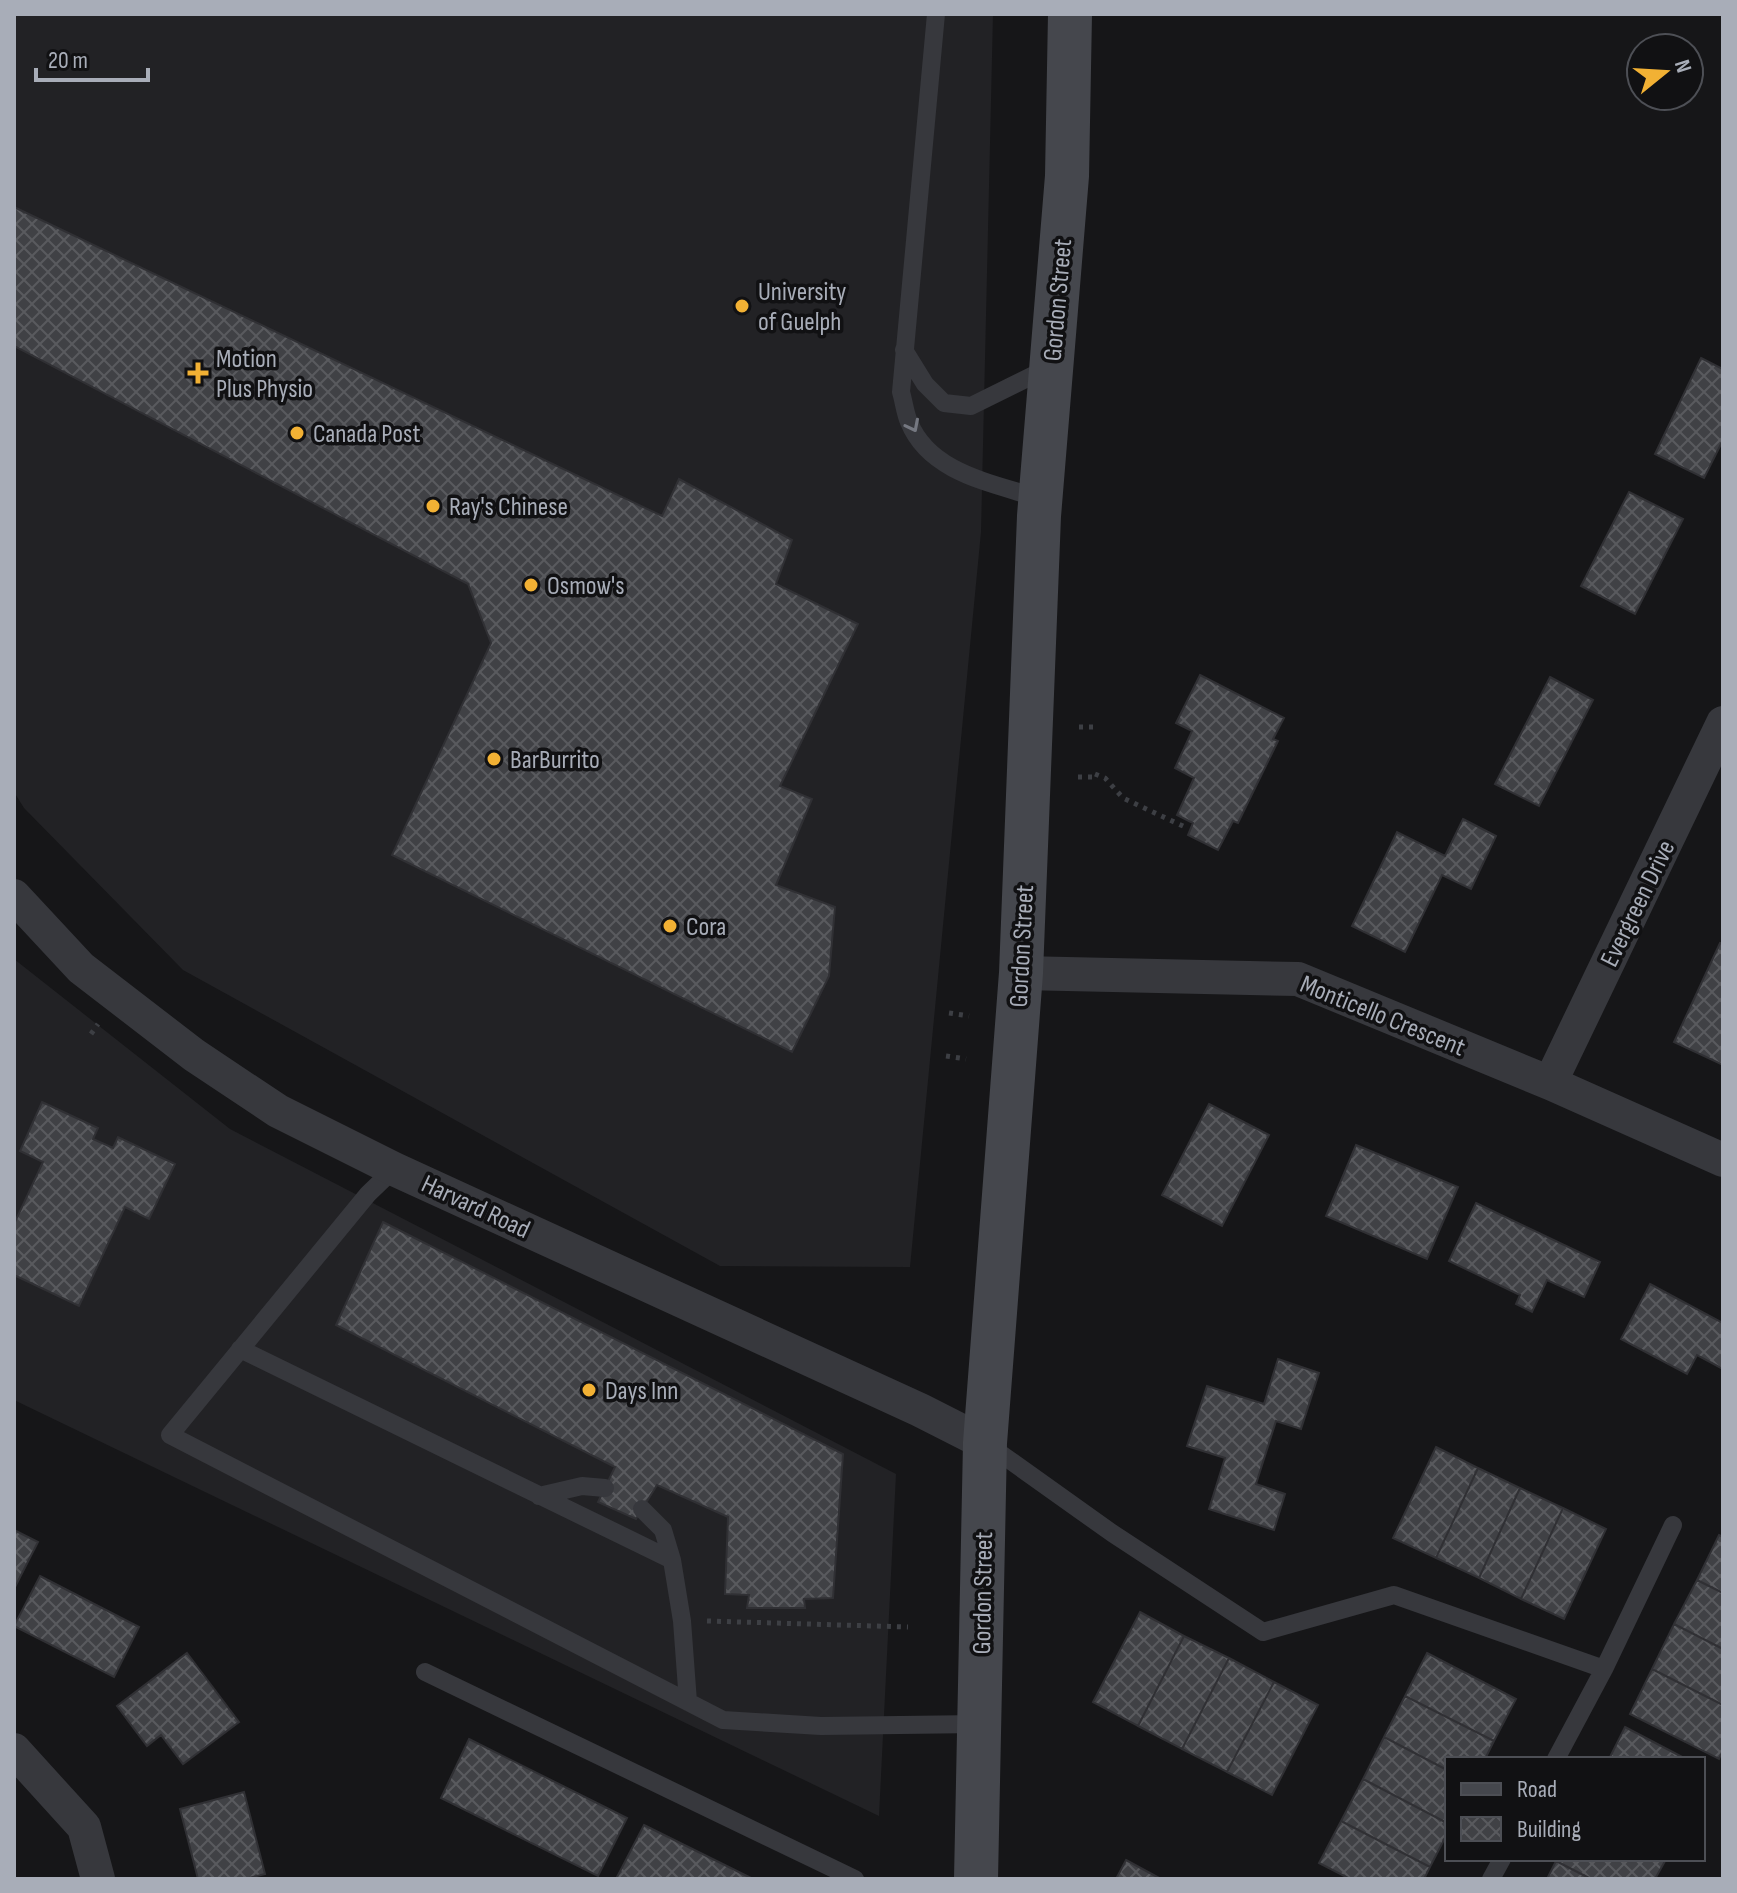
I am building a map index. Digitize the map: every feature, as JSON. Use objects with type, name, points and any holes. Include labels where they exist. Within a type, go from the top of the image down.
[{"type":"main road","name":"Gordon Street","points":[[976,1879],[985,1443],[1021,973],[1041,499],[1067,176],[1070,14]]},
{"type":"street","name":"Evergreen Drive","points":[[1550,1083],[1723,723]]},
{"type":"street","name":"Harvard Road","points":[[14,896],[81,968],[194,1055],[278,1111],[394,1169],[906,1403],[985,1443]]},
{"type":"street","name":"Monticello Crescent","points":[[1021,973],[1298,979],[1550,1083],[1723,1160]]},
{"type":"street","points":[[14,1750],[84,1827],[98,1879]]},
{"type":"lane","points":[[936,14],[901,392],[909,423],[927,450],[944,464],[1041,499]]},
{"type":"lane","points":[[904,350],[925,384],[944,403],[971,406],[1051,366]]},
{"type":"lane","points":[[394,1169],[368,1194],[170,1435],[723,1720],[821,1726],[979,1724]]},
{"type":"lane","points":[[240,1349],[672,1560]]},
{"type":"lane","points":[[985,1443],[1112,1533],[1263,1632],[1394,1595],[1604,1669]]},
{"type":"lane","points":[[539,1496],[582,1486],[605,1488]]},
{"type":"lane","points":[[642,1509],[663,1530],[672,1560],[682,1621],[688,1702]]},
{"type":"lane","points":[[1557,1757],[1604,1669],[1673,1525]]},
{"type":"lane","points":[[425,1672],[855,1879]]},
{"type":"lane","points":[[1491,1879],[1501,1861]]},
{"type":"path","points":[[1079,727],[1098,727]]},
{"type":"path","points":[[1078,777],[1105,778],[1123,798],[1185,827]]},
{"type":"path","points":[[949,1013],[969,1016]]},
{"type":"path","points":[[946,1056],[966,1059]]},
{"type":"path","points":[[682,1621],[908,1627]]},
{"type":"shaded area","points":[[14,14],[993,14],[981,532],[910,1267],[720,1266],[183,970],[24,808],[14,792]]},
{"type":"shaded area","points":[[14,959],[230,1129],[896,1474],[879,1816],[14,1400]]},
{"type":"building","points":[[14,207],[662,516],[679,479],[792,540],[776,584],[858,624],[780,786],[812,799],[776,885],[835,907],[829,976],[792,1052],[392,855],[491,643],[468,584],[14,346]]},
{"type":"building","points":[[1701,358],[1723,369],[1723,440],[1704,478],[1655,454]]},
{"type":"building","points":[[1629,492],[1683,519],[1635,614],[1581,586]]},
{"type":"building","points":[[1200,675],[1284,718],[1273,739],[1278,741],[1238,823],[1233,821],[1218,850],[1188,835],[1193,823],[1177,815],[1194,778],[1175,768],[1192,731],[1176,723]]},
{"type":"building","points":[[1550,677],[1593,700],[1539,806],[1495,784]]},
{"type":"building","points":[[1463,819],[1496,836],[1471,889],[1442,875],[1405,952],[1352,926],[1397,832],[1445,856]]},
{"type":"building","points":[[1720,943],[1723,944],[1723,1065],[1674,1042]]},
{"type":"building","points":[[42,1102],[98,1128],[93,1139],[113,1148],[118,1137],[175,1164],[149,1219],[125,1207],[79,1306],[14,1275],[14,1224],[43,1162],[20,1151]]},
{"type":"building","points":[[1209,1104],[1269,1135],[1222,1226],[1162,1195]]},
{"type":"building","points":[[1356,1145],[1458,1187],[1427,1259],[1326,1216]]},
{"type":"building","points":[[1476,1203],[1600,1262],[1584,1297],[1547,1280],[1532,1312],[1516,1304],[1520,1295],[1449,1261]]},
{"type":"building","name":"Days Inn","points":[[383,1222],[843,1454],[833,1598],[804,1599],[805,1608],[747,1608],[749,1595],[725,1594],[728,1517],[657,1485],[636,1519],[598,1502],[615,1467],[336,1325]]},
{"type":"building","points":[[1650,1284],[1723,1323],[1723,1369],[1697,1355],[1687,1374],[1621,1339]]},
{"type":"building","points":[[1278,1359],[1319,1373],[1301,1429],[1276,1421],[1256,1484],[1285,1494],[1274,1530],[1209,1509],[1225,1458],[1187,1446],[1207,1386],[1264,1404]]},
{"type":"building","points":[[1436,1447],[1478,1468],[1436,1558],[1393,1538]]},
{"type":"building","points":[[1478,1468],[1520,1488],[1479,1578],[1436,1558]]},
{"type":"building","points":[[1520,1488],[1563,1508],[1521,1599],[1479,1578]]},
{"type":"building","points":[[1563,1508],[1606,1529],[1564,1619],[1521,1599]]},
{"type":"building","points":[[14,1530],[38,1542],[14,1589]]},
{"type":"building","points":[[1719,1535],[1723,1537],[1723,1593],[1697,1580]]},
{"type":"building","points":[[40,1576],[139,1627],[114,1677],[14,1626]]},
{"type":"building","points":[[1697,1580],[1723,1593],[1723,1649],[1674,1624]]},
{"type":"building","points":[[1140,1612],[1184,1636],[1138,1726],[1093,1702]]},
{"type":"building","points":[[1674,1624],[1723,1649],[1723,1705],[1652,1669]]},
{"type":"building","points":[[1184,1636],[1229,1658],[1182,1749],[1138,1726]]},
{"type":"building","points":[[187,1653],[239,1722],[183,1764],[161,1735],[147,1746],[117,1706]]},
{"type":"building","points":[[1427,1653],[1516,1699],[1494,1741],[1405,1696]]},
{"type":"building","points":[[1229,1658],[1274,1682],[1227,1772],[1182,1749]]},
{"type":"building","points":[[1652,1669],[1723,1705],[1723,1750],[1719,1759],[1630,1714]]},
{"type":"building","points":[[1274,1682],[1318,1705],[1272,1795],[1227,1772]]},
{"type":"building","points":[[1405,1696],[1494,1741],[1486,1757],[1445,1757],[1445,1769],[1384,1737]]},
{"type":"building","points":[[1625,1727],[1682,1757],[1610,1757]]},
{"type":"building","points":[[1384,1737],[1445,1769],[1445,1822],[1363,1779]]},
{"type":"building","points":[[469,1739],[627,1818],[598,1876],[441,1798]]},
{"type":"building","points":[[1363,1779],[1445,1822],[1445,1838],[1430,1867],[1341,1821]]},
{"type":"building","points":[[244,1792],[265,1874],[245,1879],[198,1879],[180,1809]]},
{"type":"building","points":[[1341,1821],[1430,1867],[1424,1879],[1350,1879],[1319,1863]]},
{"type":"building","points":[[644,1825],[753,1879],[616,1879]]},
{"type":"building","points":[[1126,1860],[1161,1879],[1116,1879]]},
{"type":"building","points":[[1556,1861],[1665,1861],[1655,1879],[1591,1879]]},
{"type":"building","points":[[1556,1861],[1591,1879],[1547,1879]]},
{"type":"place","name":"University of Guelph","points":[[742,306]]},
{"type":"place","name":"Motion Plus Physio","points":[[198,373]]},
{"type":"place","name":"Canada Post","points":[[297,433]]},
{"type":"place","name":"Ray's Chinese","points":[[433,506]]},
{"type":"place","name":"Osmow's","points":[[531,585]]},
{"type":"place","name":"BarBurrito","points":[[494,759]]},
{"type":"place","name":"Cora","points":[[670,926]]},
{"type":"place","name":"Days Inn","points":[[589,1390]]}]
